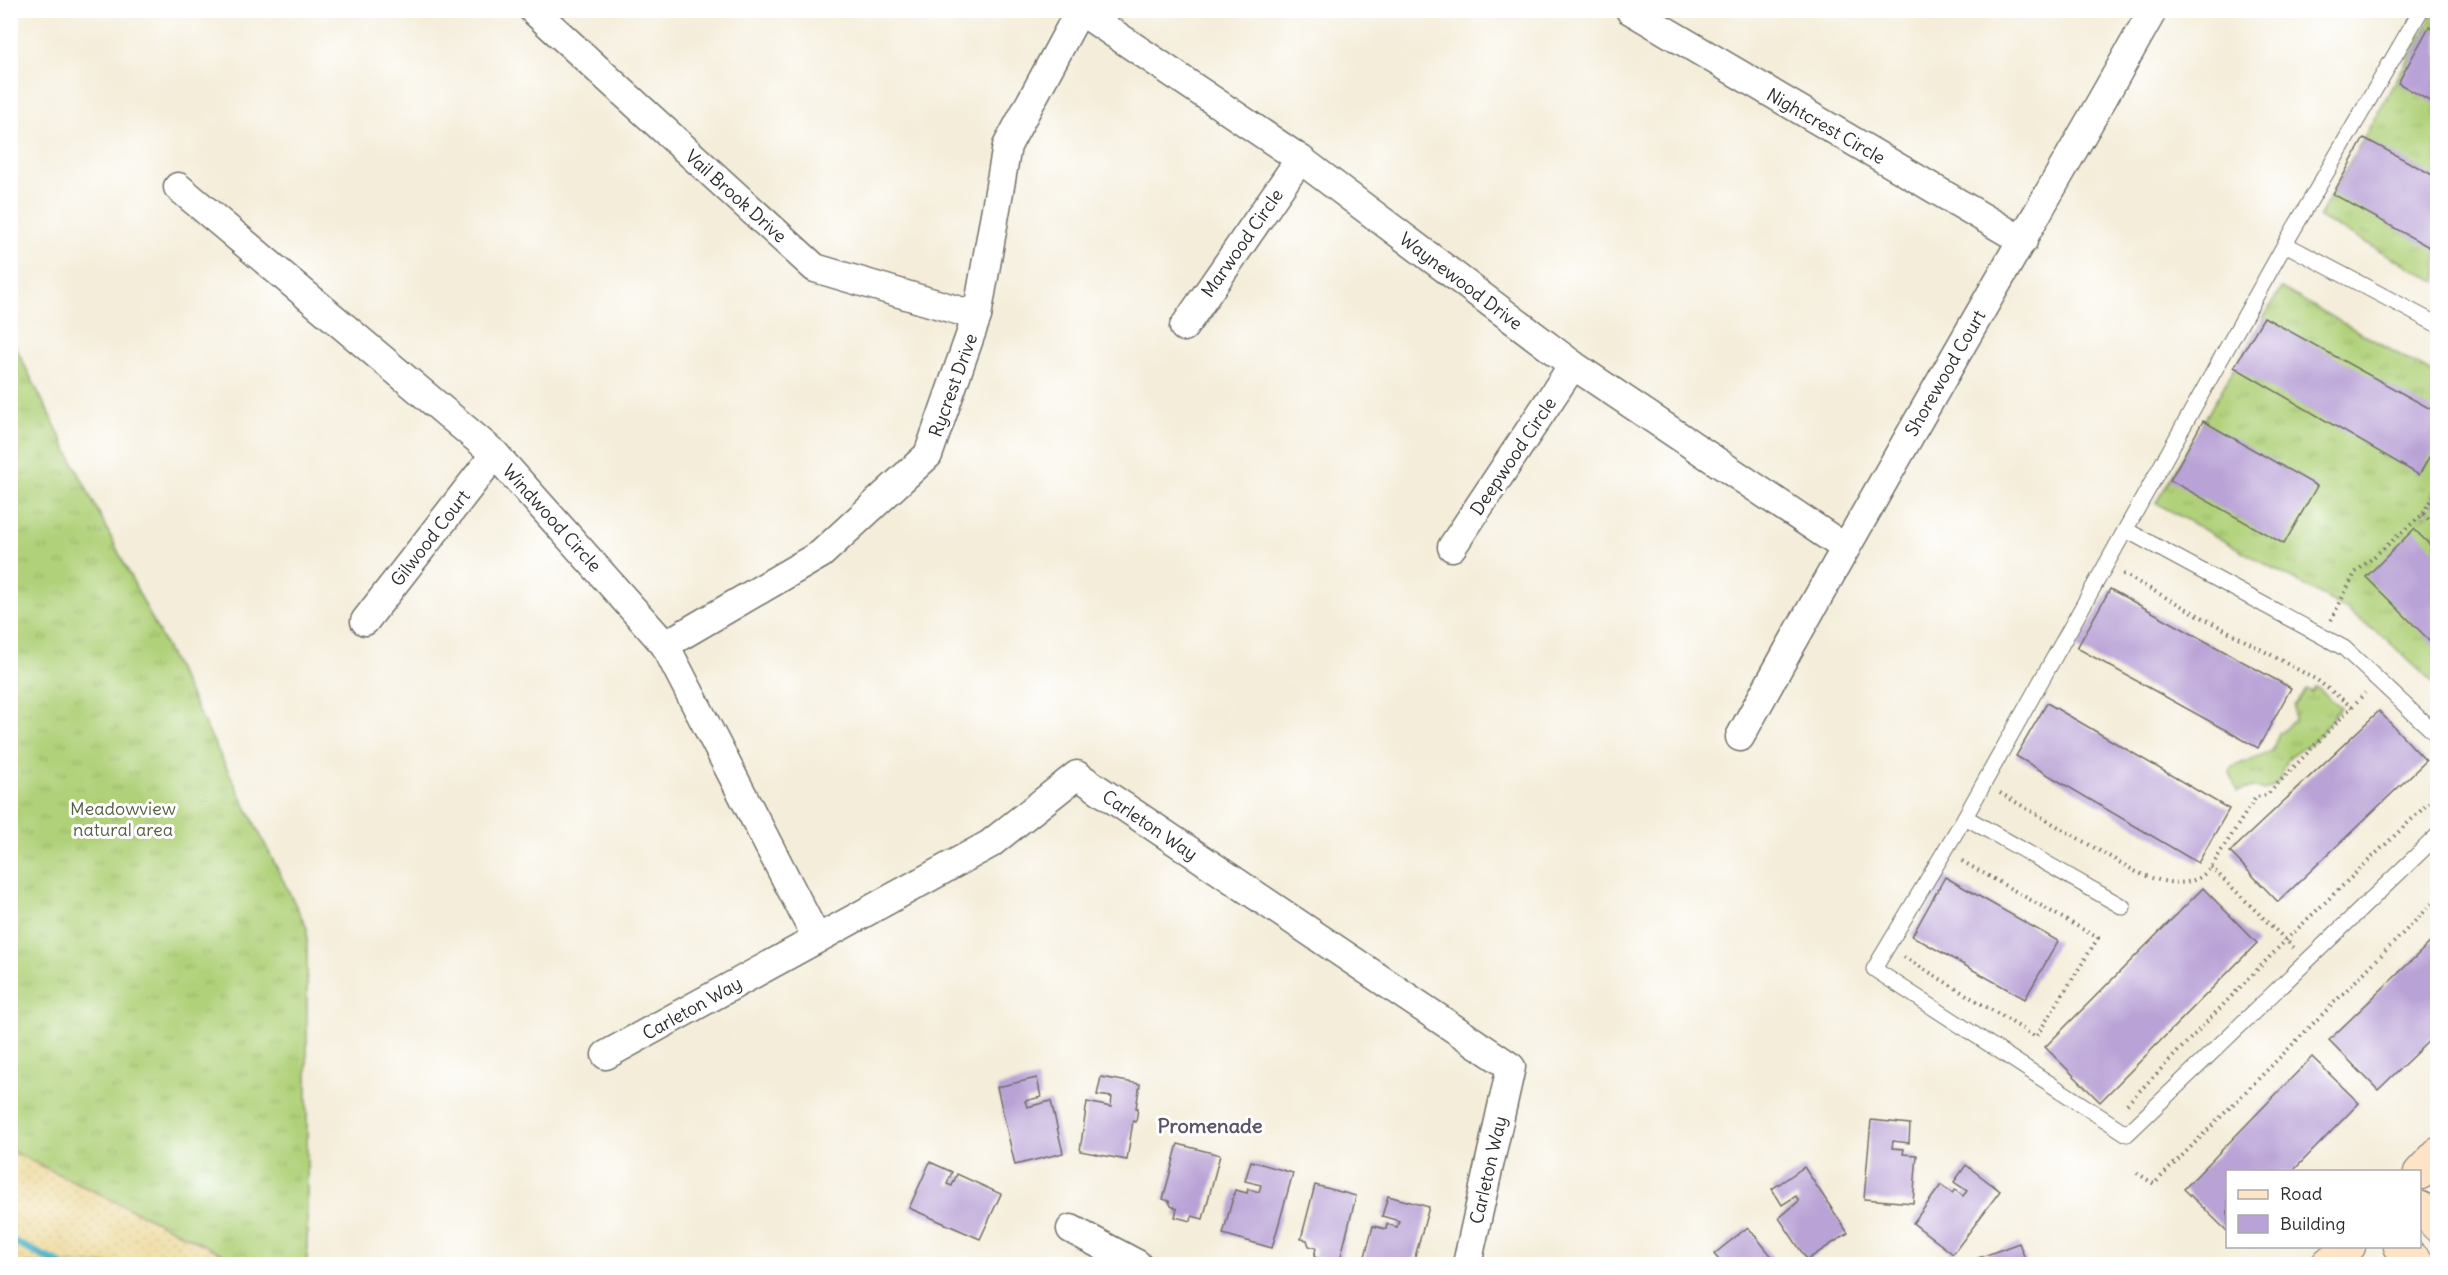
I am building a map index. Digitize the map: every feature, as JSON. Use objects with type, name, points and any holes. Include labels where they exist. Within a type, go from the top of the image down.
[{"type":"main road","points":[[2421,1172],[2438,1154]]},
{"type":"main road","points":[[2328,1264],[2347,1248]]},
{"type":"street","name":"Vail Brook Drive","points":[[533,10],[815,268],[977,316]]},
{"type":"street","name":"Nightcrest Circle","points":[[1630,10],[2023,241]]},
{"type":"street","name":"Shorewood Court","points":[[1740,737],[1844,547],[2023,241],[2153,10]]},
{"type":"street","name":"Rycrest Drive","points":[[665,645],[821,554],[928,455],[977,316],[1007,146],[1080,11]]},
{"type":"street","name":"Waynewood Drive","points":[[1080,11],[1300,159],[1574,365],[1844,547]]},
{"type":"street","name":"Marwood Circle","points":[[1184,327],[1300,159]]},
{"type":"street","name":"Windwood Circle","points":[[178,187],[495,454],[665,645],[817,939]]},
{"type":"street","name":"Deepwood Circle","points":[[1452,547],[1574,365]]},
{"type":"street","name":"Gilwood Court","points":[[365,621],[495,454]]},
{"type":"street","name":"Carleton Way","points":[[606,1055],[990,844],[1077,775],[1511,1067],[1467,1264]]},
{"type":"street","points":[[1071,1229],[1137,1264]]},
{"type":"lane","points":[[2421,10],[2285,244],[1965,817],[1874,969],[2127,1134],[2438,835]]},
{"type":"lane","points":[[2285,244],[2438,324]]},
{"type":"lane","points":[[2126,530],[2344,648],[2438,736]]},
{"type":"lane","points":[[1965,817],[2123,907]]},
{"type":"path","points":[[2323,636],[2355,573],[2423,514],[2438,487]]},
{"type":"path","points":[[2423,514],[2438,528]]},
{"type":"path","points":[[2106,565],[2318,680],[2352,707]]},
{"type":"path","points":[[1983,784],[2138,873],[2159,881],[2191,881],[2202,877],[2211,867],[2256,797],[2267,795],[2378,680]]},
{"type":"path","points":[[2112,1124],[2133,1096],[2286,940],[2438,794]]},
{"type":"path","points":[[1888,947],[2036,1037],[2098,938],[1944,851]]},
{"type":"path","points":[[2211,867],[2307,960]]},
{"type":"path","points":[[2137,1173],[2154,1184],[2438,898]]},
{"type":"green space","points":[[2437,11],[2437,282],[2319,217]]},
{"type":"green space","points":[[2281,288],[2437,376],[2437,487],[2423,514],[2426,516],[2437,492],[2437,687],[2387,640],[2339,605],[2156,503]]},
{"type":"green space","name":"Meadowview natural area","points":[[10,336],[307,928],[307,1264],[243,1264],[11,1151]]},
{"type":"green space","points":[[2316,687],[2341,707],[2315,740],[2290,756],[2276,784],[2264,791],[2252,787],[2237,792],[2230,772],[2232,767],[2272,751],[2279,733],[2295,720],[2294,706],[2307,689],[2312,692]]},
{"type":"sand","points":[[11,1151],[243,1264],[11,1264]]},
{"type":"building","points":[[2429,27],[2438,32],[2438,106],[2398,83]]},
{"type":"building","points":[[2364,138],[2438,178],[2438,252],[2333,194]]},
{"type":"building","points":[[2264,317],[2438,413],[2438,441],[2419,475],[2234,367]]},
{"type":"building","points":[[2203,421],[2317,486],[2284,544],[2170,480]]},
{"type":"building","points":[[2414,529],[2438,553],[2438,649],[2366,577]]},
{"type":"building","points":[[2110,589],[2291,688],[2258,748],[2077,648]]},
{"type":"building","points":[[2047,703],[2229,809],[2198,863],[2016,756]]},
{"type":"building","points":[[2379,711],[2426,761],[2278,902],[2230,852]]},
{"type":"building","points":[[1945,877],[2058,941],[2025,999],[1912,936]]},
{"type":"building","points":[[2203,888],[2257,943],[2100,1102],[2045,1047]]},
{"type":"building","points":[[2438,935],[2438,1032],[2378,1090],[2329,1040]]},
{"type":"building","points":[[2312,1057],[2359,1103],[2294,1170],[2226,1170],[2226,1230],[2184,1189]]},
{"type":"building","points":[[1101,1077],[1140,1084],[1136,1122],[1133,1121],[1127,1160],[1080,1151],[1087,1102],[1111,1107],[1112,1097],[1097,1095]]},
{"type":"building","points":[[1037,1078],[1041,1097],[1025,1101],[1027,1107],[1051,1101],[1063,1153],[1015,1165],[997,1087]]},
{"type":"building","points":[[1871,1120],[1910,1124],[1909,1143],[1893,1141],[1892,1148],[1904,1149],[1903,1154],[1917,1155],[1913,1203],[1864,1199]]},
{"type":"building","points":[[1178,1144],[1220,1155],[1203,1219],[1192,1216],[1191,1221],[1175,1217],[1177,1209],[1171,1206],[1169,1201],[1163,1199]]},
{"type":"building","points":[[1251,1161],[1293,1173],[1272,1248],[1223,1234],[1235,1190],[1247,1193],[1248,1189],[1259,1192],[1261,1185],[1245,1181]]},
{"type":"building","points":[[930,1162],[952,1172],[947,1184],[952,1186],[957,1174],[1001,1194],[980,1239],[909,1208]]},
{"type":"building","points":[[1966,1165],[2000,1191],[1953,1254],[1913,1223],[1941,1185],[1952,1193],[1955,1190],[1963,1196],[1967,1191],[1954,1182]]},
{"type":"building","points":[[1804,1167],[1848,1233],[1807,1260],[1779,1218],[1799,1201],[1796,1196],[1782,1205],[1772,1189]]},
{"type":"building","points":[[1315,1185],[1356,1196],[1339,1264],[1314,1257],[1316,1248],[1309,1246],[1307,1240],[1301,1239]]},
{"type":"building","points":[[1388,1196],[1429,1207],[1413,1264],[1363,1264],[1373,1226],[1386,1229],[1387,1224],[1397,1227],[1399,1221],[1382,1216]]},
{"type":"building","points":[[1748,1227],[1778,1264],[1722,1264],[1714,1254]]},
{"type":"building","points":[[2019,1243],[2027,1264],[1962,1264]]},
{"type":"waterway","points":[[10,1240],[60,1264]]},
{"type":"district","name":"Promenade","points":[[1210,1125]]}]
